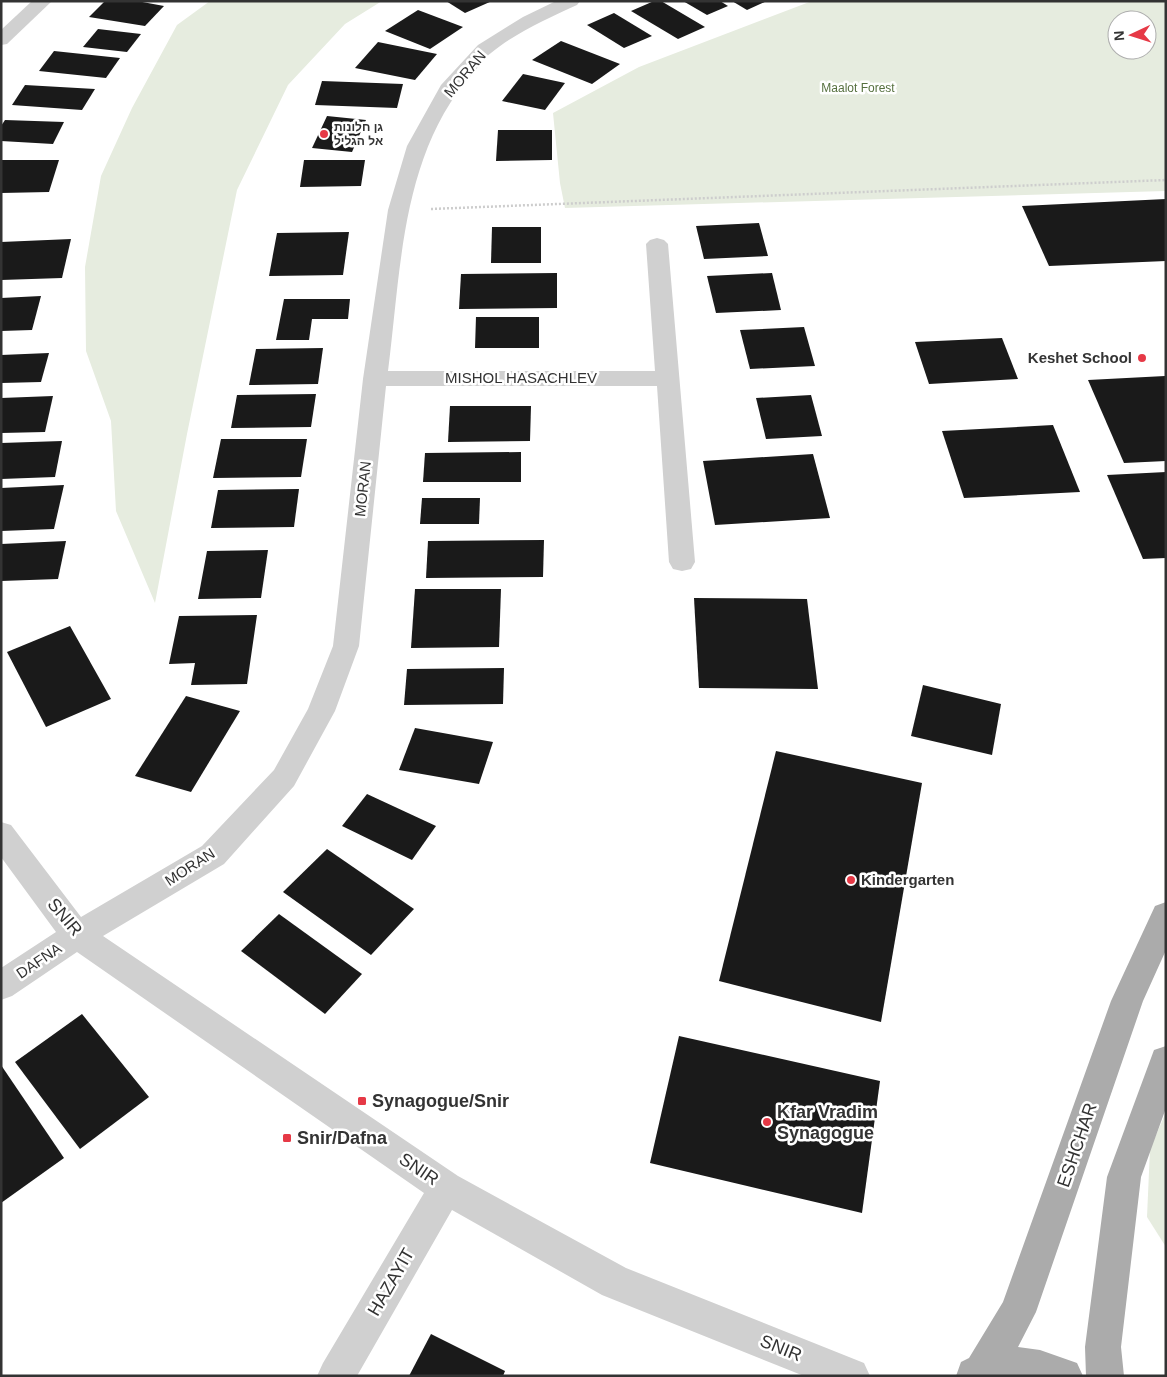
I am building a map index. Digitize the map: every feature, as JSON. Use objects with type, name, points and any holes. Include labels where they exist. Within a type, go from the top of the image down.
[{"type":"main road","name":"ESHCHAR","points":[[978,1374],[1018,1312],[1127,1001],[1166,915]]},
{"type":"main road","points":[[1105,1376],[1103,1348],[1124,1178],[1166,1061]]},
{"type":"main road","points":[[978,1374],[996,1367],[1020,1364],[1047,1369],[1064,1376]]},
{"type":"street","points":[[1,40],[43,1]]},
{"type":"street","name":"MORAN","points":[[77,935],[213,855],[284,778],[321,711],[346,646],[375,379],[398,210],[417,146],[448,89],[484,50],[529,21],[571,1]]},
{"type":"street","points":[[657,244],[682,562]]},
{"type":"street","name":"MISHOL HASACHLEV","points":[[375,379],[668,378]]},
{"type":"street","name":"SNIR","points":[[1,834],[77,935],[446,1188],[615,1282],[850,1376]]},
{"type":"street","name":"DAFNA","points":[[1,986],[77,935]]},
{"type":"street","name":"HAZAYIT","points":[[336,1376],[446,1188]]},
{"type":"path","points":[[398,210],[1166,180]]},
{"type":"green space","points":[[210,1],[382,1],[345,24],[288,85],[237,190],[187,434],[155,603],[116,511],[111,421],[86,351],[85,267],[101,176],[132,108],[177,25]]},
{"type":"green space","name":"Maalot Forest","points":[[812,1],[1166,1],[1166,191],[565,208],[560,183],[553,113],[639,67]]},
{"type":"green space","points":[[1166,1112],[1166,1247],[1147,1217],[1150,1149]]},
{"type":"building","points":[[105,1],[137,1],[164,6],[145,26],[89,17]]},
{"type":"building","points":[[446,1],[492,1],[465,13]]},
{"type":"building","points":[[654,1],[661,1],[705,27],[678,39],[631,11]]},
{"type":"building","points":[[683,1],[720,1],[728,6],[707,15]]},
{"type":"building","points":[[732,1],[767,1],[747,10]]},
{"type":"building","points":[[418,10],[463,27],[430,49],[385,31]]},
{"type":"building","points":[[614,13],[652,36],[624,48],[587,25]]},
{"type":"building","points":[[98,29],[141,34],[127,52],[83,47]]},
{"type":"building","points":[[561,41],[620,64],[592,84],[532,60]]},
{"type":"building","points":[[378,42],[437,54],[415,80],[355,68]]},
{"type":"building","points":[[54,51],[120,58],[106,78],[39,71]]},
{"type":"building","points":[[523,74],[565,83],[545,110],[502,101]]},
{"type":"building","points":[[322,81],[403,84],[397,108],[315,105]]},
{"type":"building","points":[[25,85],[95,89],[82,110],[12,105]]},
{"type":"building","points":[[327,116],[366,120],[352,152],[312,148]]},
{"type":"building","points":[[5,120],[64,122],[53,144],[1,141],[1,126]]},
{"type":"building","points":[[498,130],[552,130],[552,160],[496,161]]},
{"type":"building","points":[[1,160],[59,160],[49,192],[1,193]]},
{"type":"building","points":[[304,160],[365,160],[361,186],[300,187]]},
{"type":"building","points":[[1166,199],[1166,261],[1049,266],[1022,206]]},
{"type":"building","points":[[759,223],[768,256],[704,259],[696,226]]},
{"type":"building","points":[[492,227],[541,227],[541,263],[491,263]]},
{"type":"building","points":[[349,232],[343,275],[269,276],[277,233]]},
{"type":"building","points":[[71,239],[62,278],[1,280],[1,242]]},
{"type":"building","points":[[557,273],[557,308],[459,309],[461,274]]},
{"type":"building","points":[[772,273],[781,310],[716,313],[707,276]]},
{"type":"building","points":[[41,296],[32,330],[1,331],[1,298]]},
{"type":"building","points":[[284,299],[350,299],[348,319],[312,319],[309,340],[276,340]]},
{"type":"building","points":[[476,317],[539,317],[539,348],[475,348]]},
{"type":"building","points":[[804,327],[815,366],[750,369],[740,330]]},
{"type":"building","points":[[1002,338],[1018,379],[929,384],[915,342]]},
{"type":"building","points":[[323,348],[318,384],[249,385],[256,349]]},
{"type":"building","points":[[49,353],[41,382],[1,383],[1,355]]},
{"type":"building","points":[[1165,376],[1166,461],[1124,463],[1088,380]]},
{"type":"building","points":[[316,394],[311,427],[231,428],[237,395]]},
{"type":"building","points":[[811,395],[822,436],[766,439],[756,398]]},
{"type":"building","points":[[53,396],[45,432],[1,433],[1,398]]},
{"type":"building","points":[[450,406],[531,406],[530,441],[448,442]]},
{"type":"building","points":[[1053,425],[1080,492],[964,498],[942,431]]},
{"type":"building","points":[[221,439],[307,439],[301,477],[213,478]]},
{"type":"building","points":[[62,441],[55,477],[1,479],[1,443]]},
{"type":"building","points":[[521,452],[521,482],[423,482],[425,453]]},
{"type":"building","points":[[813,454],[830,518],[715,525],[703,461]]},
{"type":"building","points":[[1166,472],[1166,558],[1143,559],[1107,475]]},
{"type":"building","points":[[64,485],[54,529],[1,531],[1,488]]},
{"type":"building","points":[[299,489],[294,527],[211,528],[218,490]]},
{"type":"building","points":[[422,498],[480,498],[479,524],[420,524]]},
{"type":"building","points":[[544,540],[543,577],[426,578],[428,541]]},
{"type":"building","points":[[66,541],[58,579],[1,581],[1,544]]},
{"type":"building","points":[[268,550],[261,598],[198,599],[207,551]]},
{"type":"building","points":[[415,589],[501,589],[499,647],[411,648]]},
{"type":"building","points":[[694,598],[807,599],[818,689],[699,688]]},
{"type":"building","points":[[257,615],[247,684],[191,685],[195,663],[169,664],[179,616]]},
{"type":"building","points":[[70,626],[111,699],[46,727],[7,652]]},
{"type":"building","points":[[504,668],[503,704],[404,705],[407,669]]},
{"type":"building","points":[[923,685],[1001,704],[992,755],[911,736]]},
{"type":"building","points":[[186,696],[240,711],[191,792],[135,776]]},
{"type":"building","points":[[415,728],[493,742],[479,784],[399,770]]},
{"type":"building","points":[[776,751],[922,783],[881,1022],[719,981]]},
{"type":"building","points":[[367,794],[436,826],[412,860],[342,826]]},
{"type":"building","points":[[327,849],[414,909],[371,955],[283,892]]},
{"type":"building","points":[[279,914],[362,974],[325,1014],[241,951]]},
{"type":"building","points":[[82,1014],[149,1097],[80,1149],[15,1062]]},
{"type":"building","name":"Kfar Vradim Synagogue","points":[[679,1036],[880,1081],[862,1213],[650,1163]]},
{"type":"building","points":[[1,1065],[64,1158],[1,1203]]},
{"type":"building","points":[[431,1334],[505,1371],[503,1376],[409,1376]]},
{"type":"place","name":"גן חלונות אל הגליל","points":[[324,134]]},
{"type":"place","name":"Keshet School","points":[[1142,358]]},
{"type":"place","name":"Kindergarten","points":[[851,880]]},
{"type":"place","name":"Synagogue/Snir","points":[[362,1101]]},
{"type":"place","name":"Kfar Vradim Synagogue","points":[[767,1122]]},
{"type":"place","name":"Snir/Dafna","points":[[287,1138]]}]
